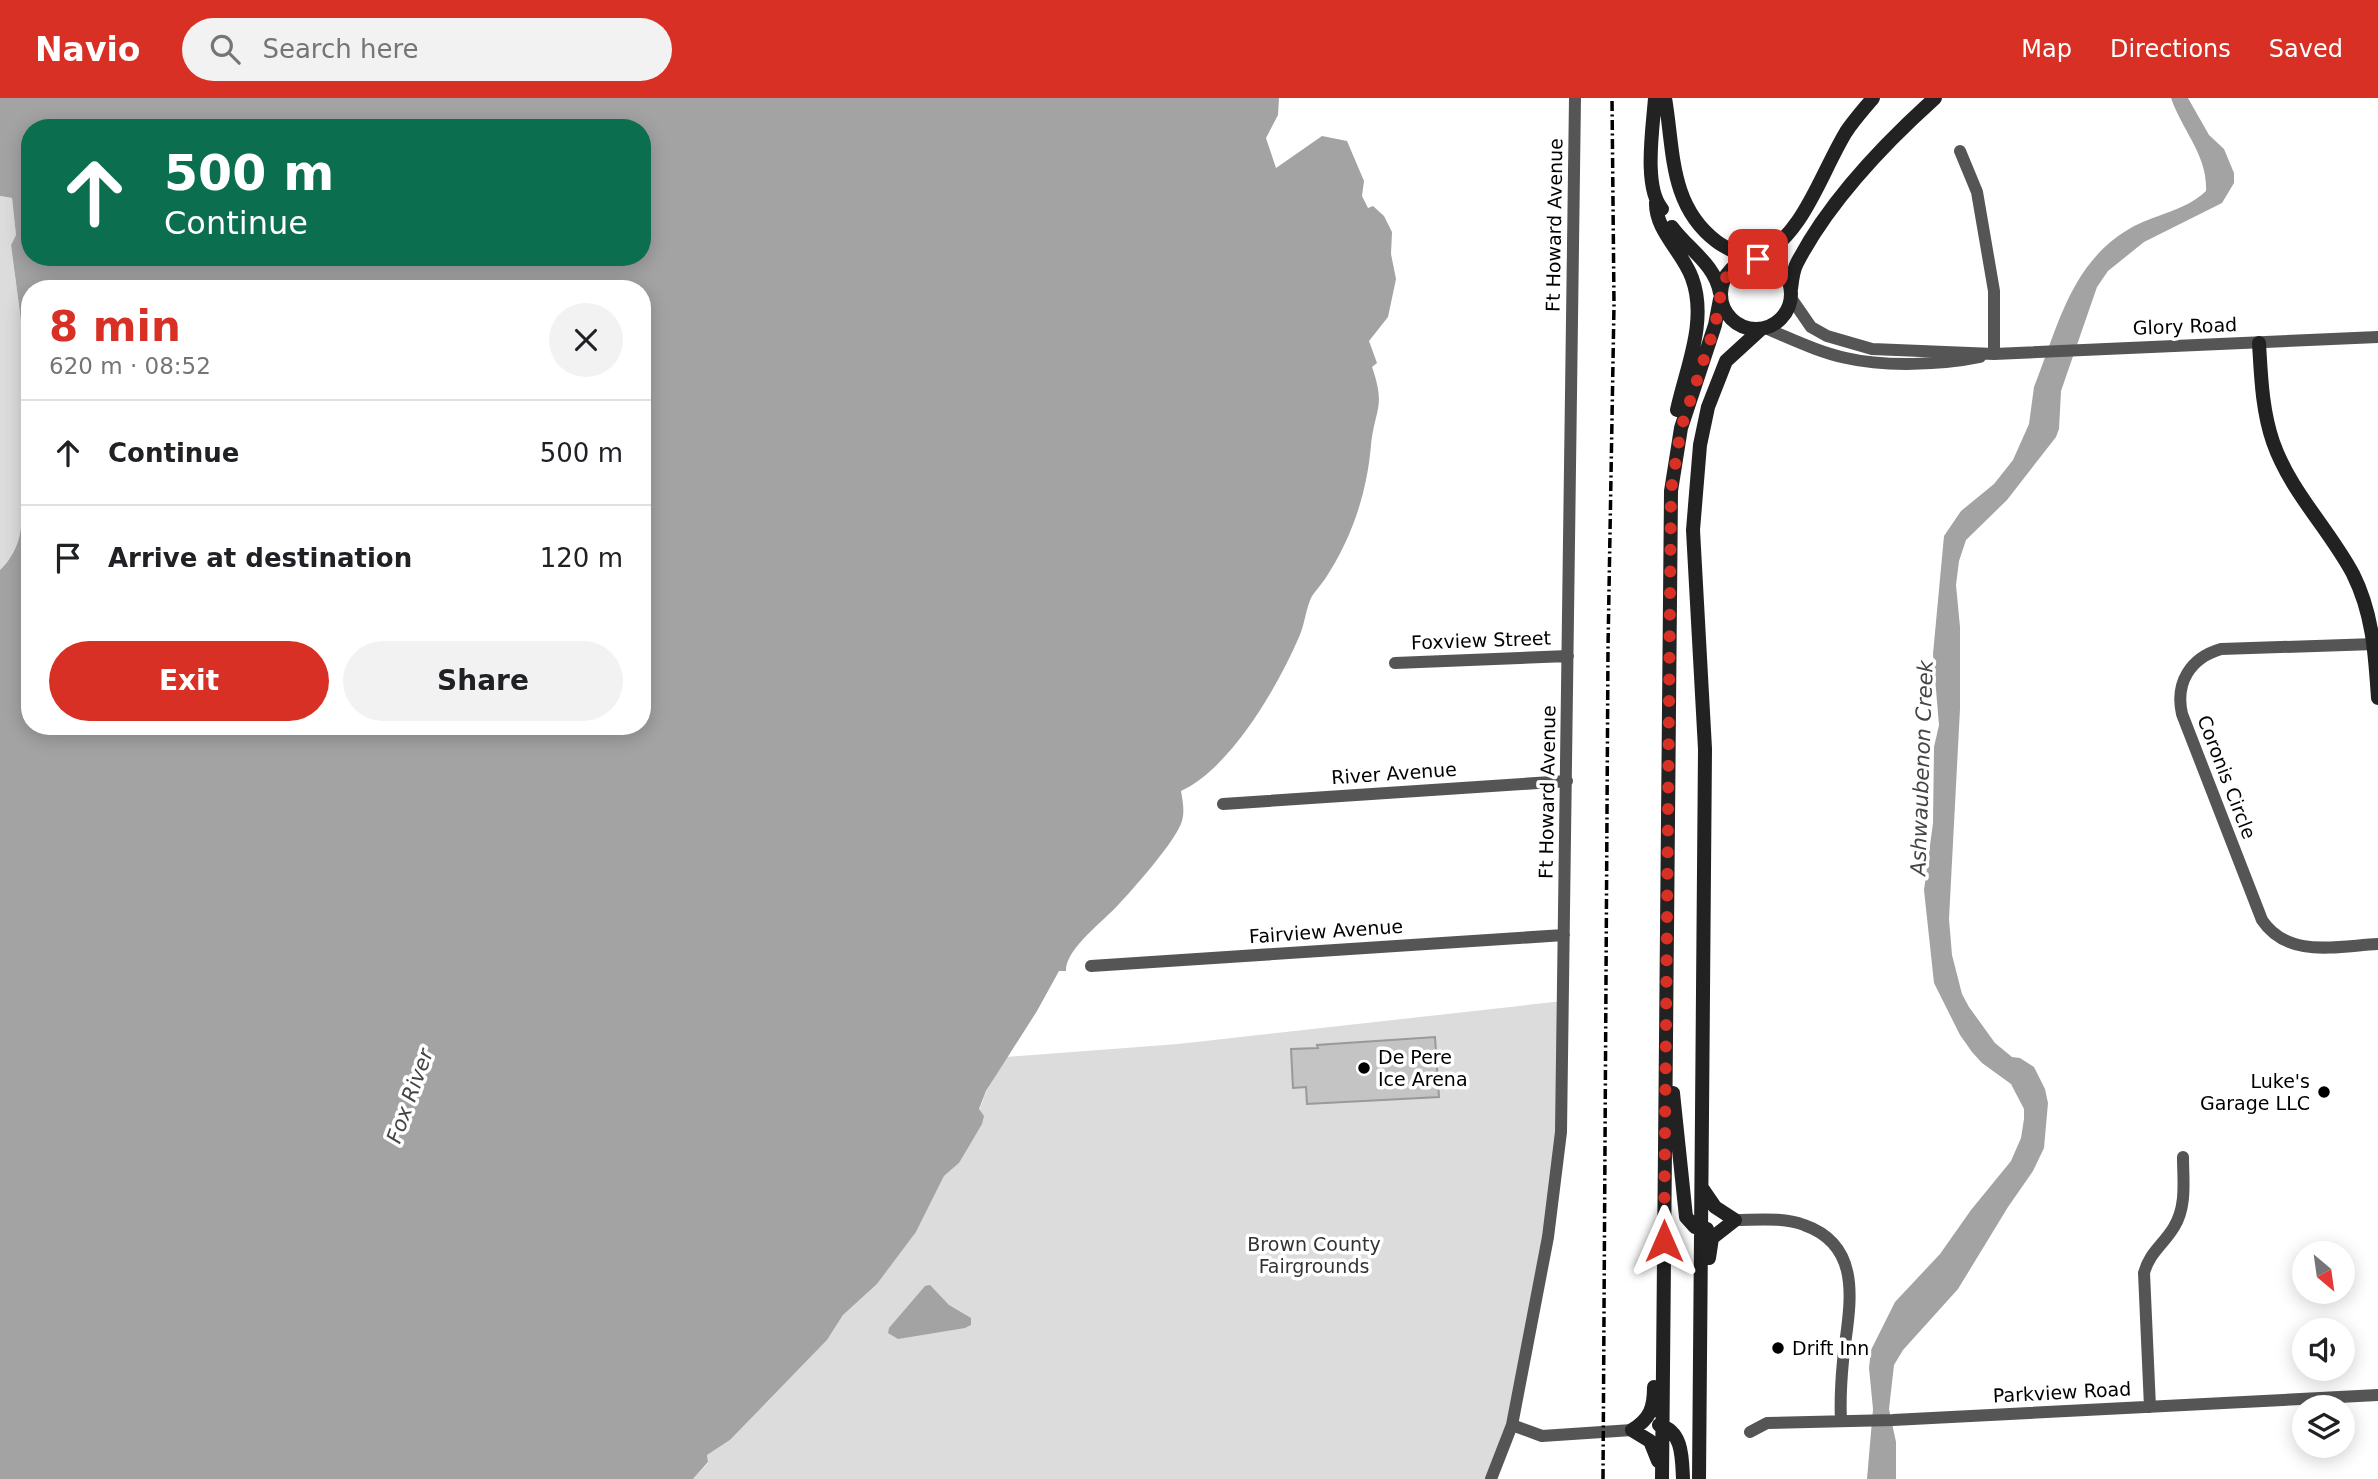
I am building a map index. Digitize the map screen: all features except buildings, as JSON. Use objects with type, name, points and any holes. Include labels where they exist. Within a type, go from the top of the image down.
[{"type":"main road","points":[[1655,98],[1651,166],[1656,212],[1665,233],[1692,276],[1698,305],[1693,346],[1676,412],[1681,428]]},
{"type":"main road","points":[[1665,98],[1676,185],[1699,225],[1716,241],[1779,268],[1787,277],[1791,293]]},
{"type":"main road","points":[[1662,1479],[1670,516],[1674,463],[1681,428],[1715,326],[1720,296],[1729,271],[1780,245],[1793,230],[1847,131],[1873,98]]},
{"type":"main road","points":[[1699,1479],[1705,749],[1693,530],[1703,433],[1716,383],[1726,361],[1784,315],[1791,293],[1795,265],[1824,218],[1895,138],[1935,98]]},
{"type":"main road","points":[[1656,202],[1679,238],[1705,262],[1718,283],[1720,296],[1730,319],[1739,326],[1763,329]]},
{"type":"main road","points":[[2259,342],[2262,394],[2273,442],[2292,481],[2352,572],[2370,617],[2375,644],[2378,698]]},
{"type":"main road","points":[[1667,1057],[1675,1103],[1683,1206],[1690,1224],[1701,1228],[1729,1223]]},
{"type":"main road","points":[[1637,1427],[1652,1411],[1654,1397],[1657,1169],[1665,1164]]},
{"type":"main road","points":[[1702,1188],[1729,1223]]},
{"type":"main road","points":[[1707,1479],[1709,1250],[1712,1238],[1729,1223]]},
{"type":"main road","points":[[1637,1427],[1663,1425],[1676,1436],[1683,1479]]},
{"type":"main road","points":[[1637,1427],[1653,1445],[1662,1479]]},
{"type":"street","name":"Ft Howard Avenue","points":[[1491,1479],[1512,1425],[1548,1237],[1562,1132],[1575,98]]},
{"type":"street","points":[[1960,151],[1977,192],[1994,291],[1994,354]]},
{"type":"street","name":"Glory Road","points":[[1791,293],[1811,327],[1827,336],[1872,349],[1994,354],[2378,337]]},
{"type":"street","name":"Glory Road","points":[[1763,329],[1821,351],[1860,361],[1960,361],[1994,354]]},
{"type":"street","name":"Coronis Circle","points":[[2375,644],[2221,649],[2194,663],[2187,671],[2180,692],[2182,714],[2268,930],[2277,938],[2297,947],[2378,944]]},
{"type":"street","name":"Foxview Street","points":[[1395,663],[1568,656]]},
{"type":"street","name":"River Avenue","points":[[1223,804],[1567,781]]},
{"type":"street","name":"Fairview Avenue","points":[[1091,966],[1564,935]]},
{"type":"street","points":[[2150,1407],[2144,1273],[2148,1259],[2174,1226],[2180,1213],[2183,1157]]},
{"type":"street","points":[[1729,1223],[1775,1220],[1804,1224],[1827,1238],[1844,1261],[1851,1294],[1840,1386],[1841,1421]]},
{"type":"street","name":"Parkview Road","points":[[1750,1432],[1767,1423],[1893,1420],[2378,1395]]},
{"type":"street","points":[[1512,1425],[1542,1436],[1637,1427]]},
{"type":"green space","points":[[0,196],[12,198],[16,235],[11,245],[21,321],[21,537],[17,550],[0,570]]},
{"type":"green space","name":"Brown County Fairgrounds","points":[[1563,1001],[1561,1132],[1512,1425],[1491,1479],[693,1479],[708,1463],[707,1455],[730,1440],[827,1340],[843,1315],[877,1284],[916,1232],[944,1176],[959,1163],[986,1092],[1006,1057],[1178,1044]]},
{"type":"water","name":"Fox River","points":[[0,98],[1279,98],[1278,115],[1266,138],[1276,168],[1322,136],[1347,141],[1364,181],[1362,196],[1368,208],[1373,206],[1384,216],[1392,232],[1391,254],[1396,279],[1388,317],[1369,341],[1377,363],[1372,367],[1379,400],[1362,498],[1343,548],[1310,600],[1301,632],[1290,657],[1266,701],[1235,745],[1200,780],[1181,791],[1183,819],[1168,846],[1126,897],[1079,944],[1067,962],[1066,971],[1059,971],[986,1091],[979,1109],[984,1116],[982,1124],[959,1163],[944,1176],[916,1232],[877,1284],[843,1315],[827,1340],[730,1440],[707,1455],[708,1462],[693,1479],[0,1479],[0,570],[12,555],[21,525],[21,735],[651,735],[651,280],[21,280],[21,321],[11,245],[16,235],[12,198],[0,196]]},
{"type":"water","points":[[2171,98],[2188,98],[2209,135],[2224,149],[2234,173],[2234,183],[2222,203],[2144,242],[2108,271],[2097,287],[2061,391],[2059,429],[2056,437],[2007,500],[1966,540],[1959,561],[1956,585],[1960,627],[1960,709],[1949,919],[1952,955],[1962,994],[1969,1007],[1995,1043],[2012,1057],[2020,1058],[2034,1067],[2045,1089],[2048,1103],[2044,1148],[2033,1171],[1958,1289],[1903,1350],[1894,1365],[1889,1409],[1896,1442],[1896,1479],[1867,1479],[1873,1409],[1869,1368],[1871,1350],[1895,1302],[1940,1254],[2011,1161],[2021,1138],[2024,1119],[2024,1109],[2011,1084],[1982,1063],[1972,1052],[1960,1035],[1934,983],[1924,890],[1933,823],[1934,747],[1939,725],[1933,654],[1944,536],[1961,511],[1994,484],[2013,460],[2029,424],[2034,387],[2059,320],[2079,279],[2093,260],[2109,243],[2129,229],[2188,204],[2206,191],[2206,178],[2199,155]]},
{"type":"water","points":[[930,1285],[949,1305],[971,1318],[971,1325],[898,1339],[888,1333],[889,1328],[925,1286]]},
{"type":"railway","points":[[1603,1479],[1608,648],[1614,305],[1612,98]]},
{"type":"place","name":"De Pere Ice Arena","points":[[1364,1068]]},
{"type":"place","name":"Luke's Garage LLC","points":[[2324,1092]]},
{"type":"place","name":"Drift Inn","points":[[1778,1348]]},
{"type":"route","points":[[1664,1241],[1671,491],[1681,428],[1715,326],[1723,281],[1738,263],[1758,259]]},
{"type":"water label","name":"Ashwaubenon Creek","points":[[1922,768]]}]
